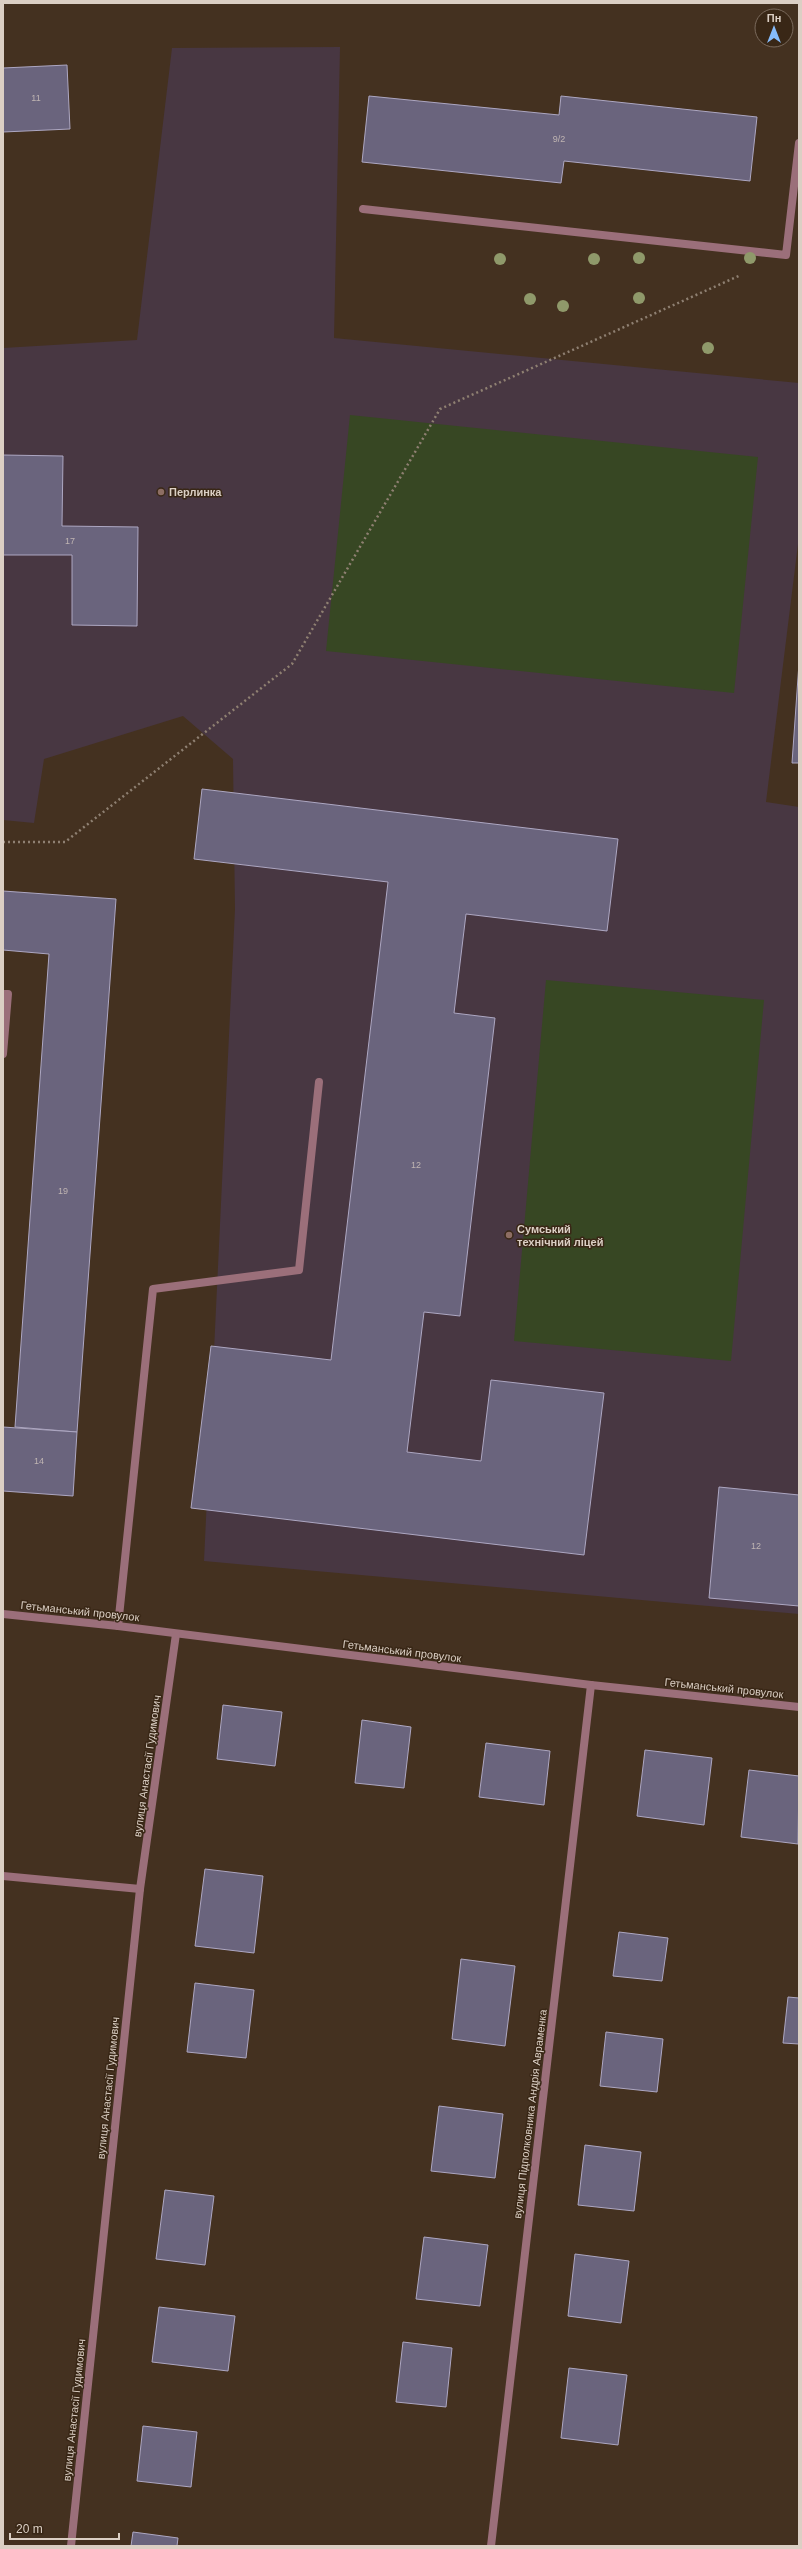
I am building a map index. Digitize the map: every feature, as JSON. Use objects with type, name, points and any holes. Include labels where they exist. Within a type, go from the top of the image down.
[{"type":"street","points":[[363,209],[786,255],[799,143]]},
{"type":"street","points":[[3,994],[8,994],[3,1054]]},
{"type":"street","points":[[118,1626],[153,1289],[299,1270],[319,1082]]},
{"type":"street","name":"Гетьманський провулок","points":[[3,1614],[118,1626],[590,1685],[799,1707]]},
{"type":"street","name":"вулиця Анастасії Гудимович","points":[[71,2546],[140,1889],[176,1634]]},
{"type":"street","name":"вулиця Підполковника Андрія Авраменка","points":[[491,2546],[590,1685]]},
{"type":"street","points":[[3,1876],[140,1889]]},
{"type":"path","points":[[3,842],[65,842],[292,664],[440,409],[743,274]]},
{"type":"shaded area","name":"Сумський технічний ліцей","points":[[340,47],[334,338],[799,383],[799,536],[766,802],[799,807],[799,1614],[204,1561],[235,909],[233,759],[183,716],[44,759],[34,823],[3,820],[3,348],[137,340],[172,48]]},
{"type":"green space","points":[[350,415],[758,457],[734,693],[326,651]]},
{"type":"green space","points":[[546,980],[764,1000],[731,1361],[514,1341]]},
{"type":"building","points":[[67,65],[70,129],[3,132],[3,68]]},
{"type":"building","points":[[369,96],[559,115],[561,96],[757,117],[750,181],[564,161],[561,183],[362,162]]},
{"type":"building","points":[[3,455],[63,456],[62,526],[138,527],[137,626],[72,625],[72,555],[3,555]]},
{"type":"building","points":[[799,663],[799,763],[792,763]]},
{"type":"building","points":[[202,789],[618,839],[607,931],[466,914],[454,1013],[495,1018],[460,1316],[424,1312],[407,1452],[481,1461],[491,1380],[604,1393],[584,1555],[191,1508],[211,1346],[331,1360],[388,882],[194,859]]},
{"type":"building","points":[[3,891],[116,899],[77,1432],[15,1427],[49,954],[3,950]]},
{"type":"building","points":[[3,1427],[77,1432],[73,1496],[3,1491]]},
{"type":"building","points":[[719,1487],[799,1495],[799,1606],[709,1598]]},
{"type":"building","points":[[223,1705],[282,1712],[275,1766],[217,1759]]},
{"type":"building","points":[[362,1720],[411,1727],[404,1788],[355,1783]]},
{"type":"building","points":[[486,1743],[550,1751],[544,1805],[479,1797]]},
{"type":"building","points":[[645,1750],[712,1758],[704,1825],[637,1816]]},
{"type":"building","points":[[749,1770],[799,1776],[798,1844],[741,1837]]},
{"type":"building","points":[[205,1869],[263,1876],[254,1953],[195,1946]]},
{"type":"building","points":[[619,1932],[668,1938],[662,1981],[613,1976]]},
{"type":"building","points":[[461,1959],[515,1966],[505,2046],[452,2039]]},
{"type":"building","points":[[195,1983],[254,1990],[246,2058],[187,2052]]},
{"type":"building","points":[[788,1997],[799,1998],[799,2044],[783,2043]]},
{"type":"building","points":[[606,2032],[663,2039],[657,2092],[600,2086]]},
{"type":"building","points":[[439,2106],[503,2114],[495,2178],[431,2171]]},
{"type":"building","points":[[585,2145],[641,2152],[634,2211],[578,2205]]},
{"type":"building","points":[[165,2190],[214,2196],[205,2265],[156,2259]]},
{"type":"building","points":[[424,2237],[488,2245],[480,2306],[416,2299]]},
{"type":"building","points":[[575,2254],[629,2261],[621,2323],[568,2316]]},
{"type":"building","points":[[159,2307],[235,2316],[228,2371],[152,2362]]},
{"type":"building","points":[[403,2342],[452,2348],[446,2407],[396,2402]]},
{"type":"building","points":[[569,2368],[627,2375],[618,2445],[561,2438]]},
{"type":"building","points":[[143,2426],[197,2432],[191,2487],[137,2481]]},
{"type":"building","points":[[133,2532],[178,2538],[177,2546],[131,2546]]},
{"type":"place","name":"Перлинка","points":[[161,492]]},
{"type":"place","name":"Сумський технічний ліцей","points":[[509,1235]]}]
